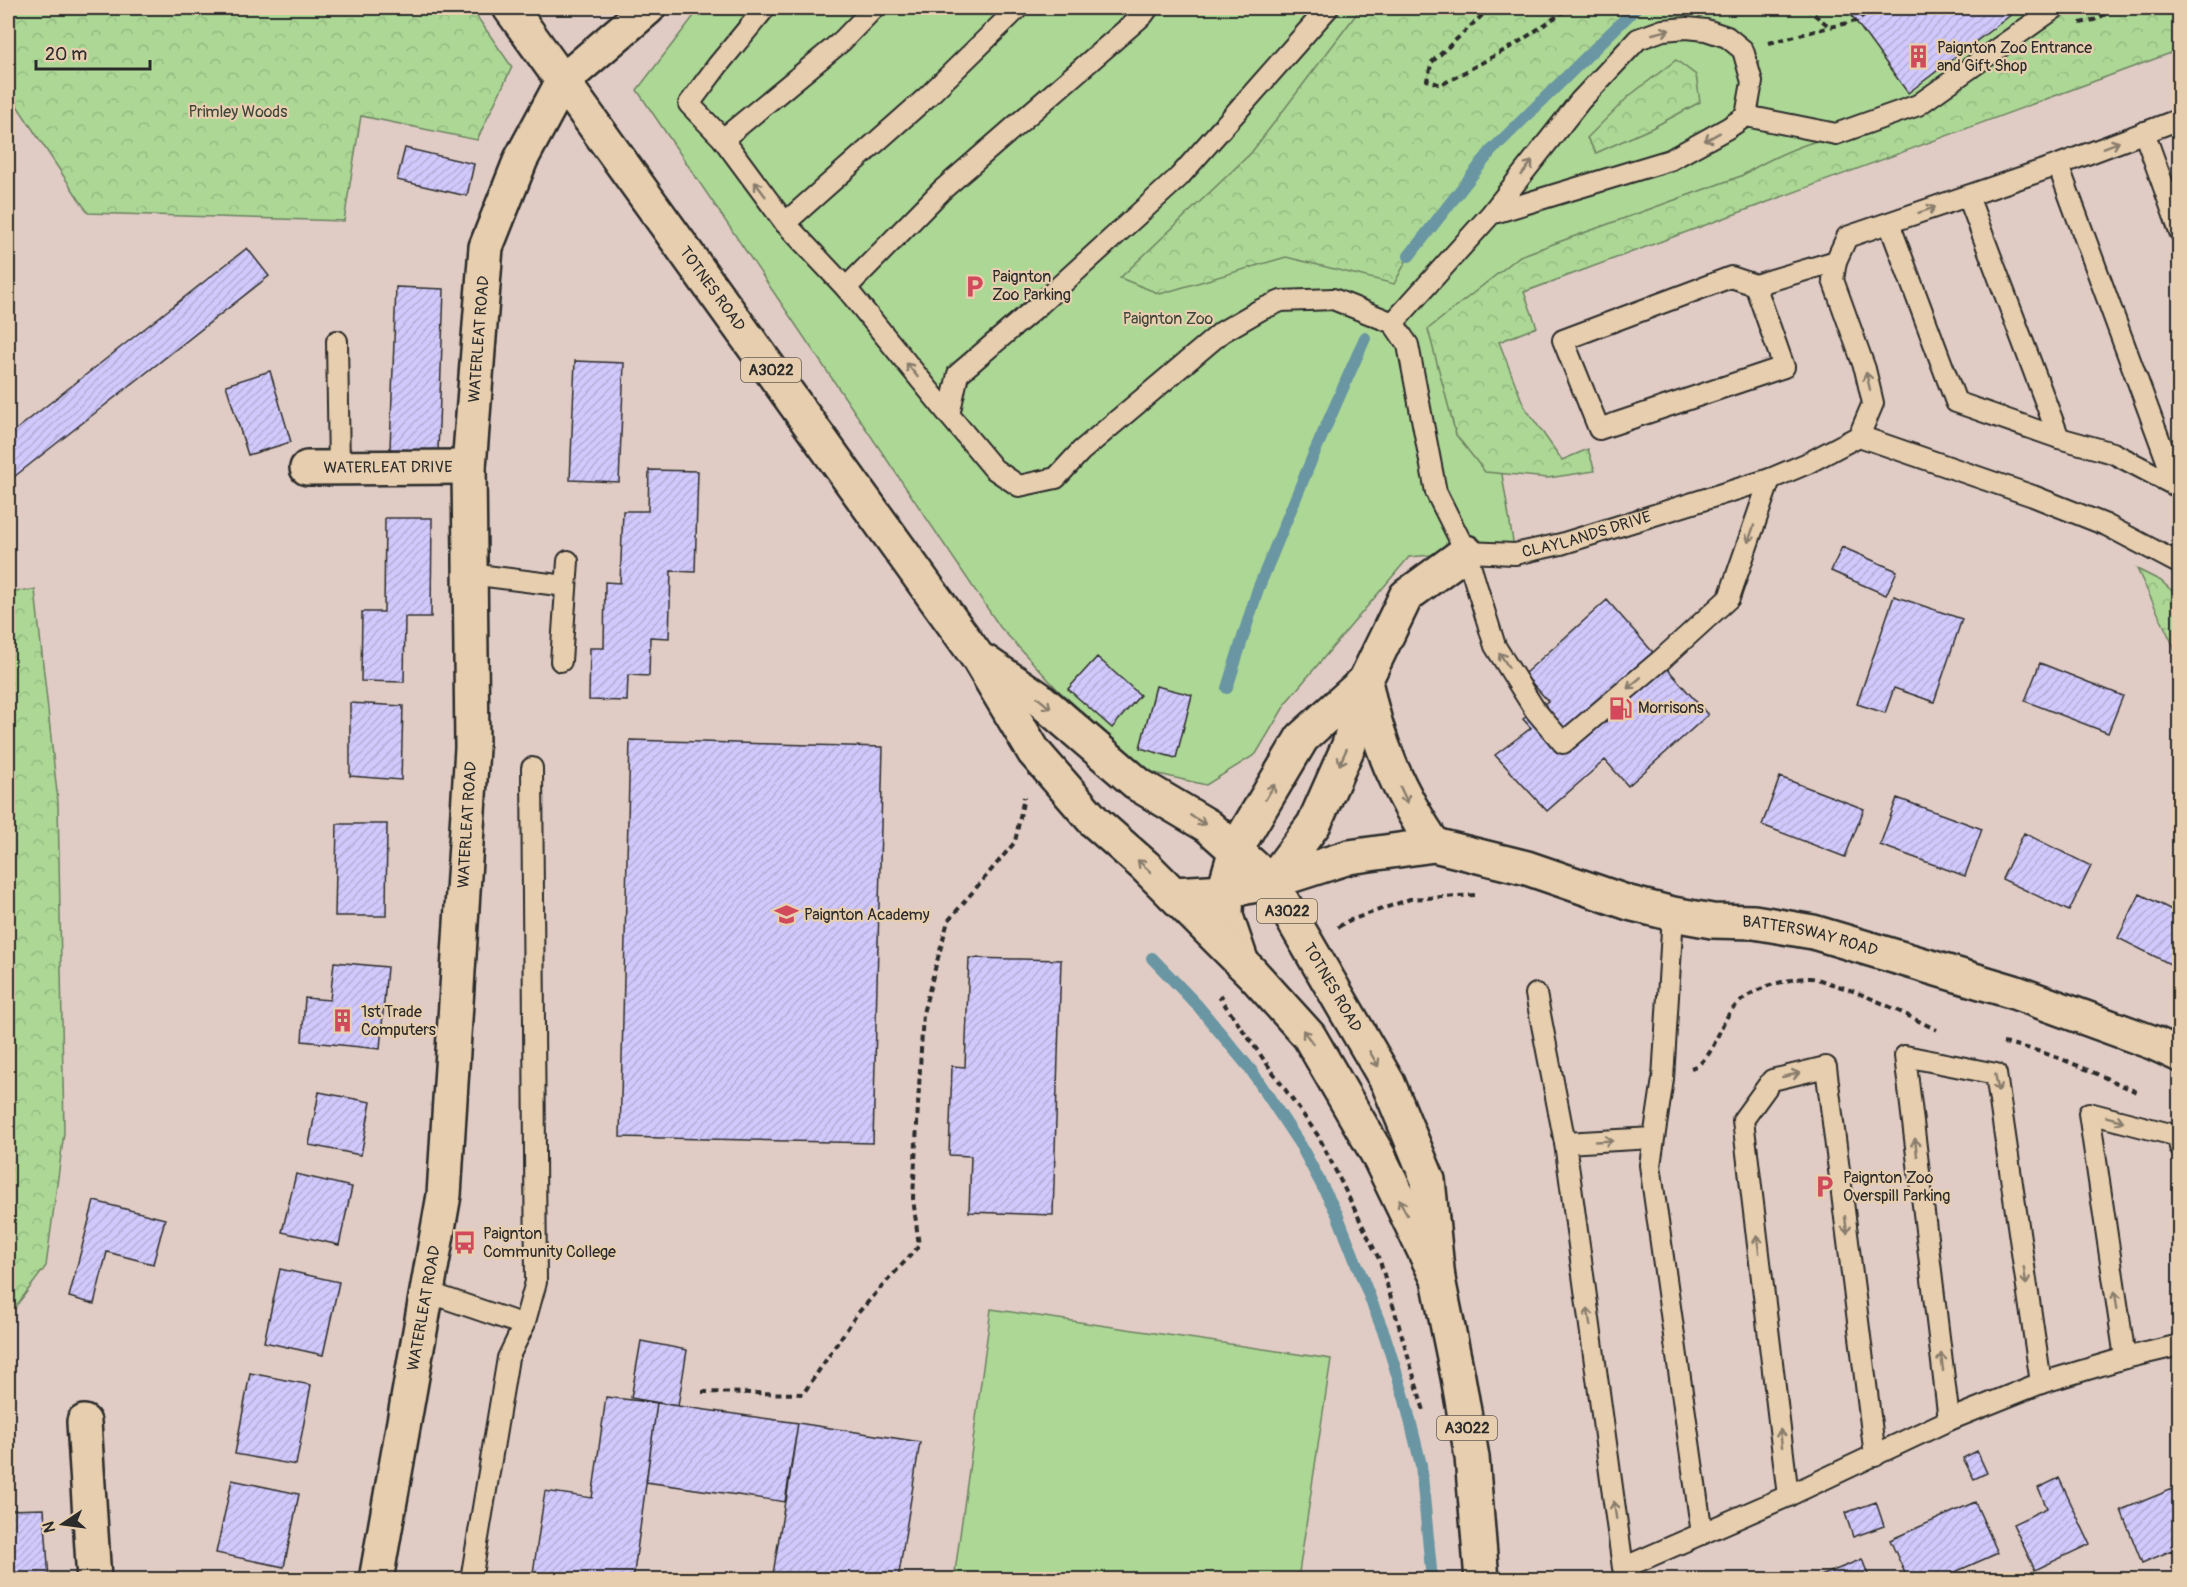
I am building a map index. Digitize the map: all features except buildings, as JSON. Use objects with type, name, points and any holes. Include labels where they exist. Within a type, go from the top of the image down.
[{"type":"street","name":"TOTNES ROAD","points":[[510,8],[978,658],[1034,752],[1094,821],[1173,894],[1242,963],[1309,1036],[1378,1155],[1438,1279]]},
{"type":"street","points":[[563,81],[648,8]]},
{"type":"street","name":"WATERLEAT ROAD","points":[[375,1580],[444,1195],[472,748],[469,467],[486,247],[521,159],[563,81]]},
{"type":"street","name":"WATERLEAT DRIVE","points":[[307,468],[469,467]]},
{"type":"street","points":[[1271,882],[1314,824],[1349,745],[1365,681],[1406,596],[1466,552]]},
{"type":"street","name":"TOTNES ROAD","points":[[978,658],[1038,698],[1139,785],[1208,826],[1271,882],[1388,1083],[1428,1180],[1438,1279],[1472,1457],[1482,1580]]},
{"type":"street","points":[[1365,681],[1373,720],[1384,754],[1409,808],[1434,845]]},
{"type":"street","points":[[1242,963],[1226,916],[1227,880],[1236,849],[1302,738],[1365,681]]},
{"type":"street","name":"BATTERSWAY ROAD","points":[[1173,894],[1227,891],[1271,882],[1349,857],[1434,845],[1527,868],[1629,903],[1673,914],[1712,921],[1754,922],[1814,932],[2014,992],[2154,1043],[2180,1055]]},
{"type":"street","points":[[84,1422],[94,1580]]},
{"type":"lane","points":[[765,8],[689,104],[723,139],[784,223],[846,288],[994,469],[1019,486],[1056,478],[1081,451],[1222,332],[1260,310],[1281,302],[1333,299],[1393,323],[1408,345],[1436,492],[1466,552],[1495,646],[1535,710],[1563,743],[1661,660],[1729,598],[1770,479]]},
{"type":"lane","points":[[723,139],[842,40],[874,8]]},
{"type":"lane","points":[[784,223],[927,97],[1017,8]]},
{"type":"lane","points":[[846,288],[942,189],[1143,15],[1148,8]]},
{"type":"lane","points":[[950,415],[958,374],[1040,304],[1179,177],[1329,8]]},
{"type":"lane","points":[[1491,214],[1670,160],[1746,116],[1836,134],[1918,105],[2055,8]]},
{"type":"lane","points":[[1393,323],[1491,214],[1580,101],[1638,39],[1663,30],[1687,28],[1706,30],[1727,37],[1743,50],[1752,82],[1746,116]]},
{"type":"lane","points":[[2180,119],[2058,165],[1847,237],[1836,261],[1833,280],[1865,369],[1873,403],[1859,436],[2033,496],[2106,525],[2180,564]]},
{"type":"lane","points":[[2144,132],[2180,232]]},
{"type":"lane","points":[[2058,165],[2178,486]]},
{"type":"lane","points":[[1968,196],[2059,438]]},
{"type":"lane","points":[[1889,223],[1956,402],[2059,438],[2113,453],[2178,486]]},
{"type":"lane","points":[[1755,285],[1784,367],[1599,429],[1563,340],[1731,277],[1755,285],[1836,261]]},
{"type":"lane","points":[[337,341],[339,468]]},
{"type":"lane","name":"CLAYLANDS DRIVE","points":[[1466,552],[1515,554],[1561,544],[1770,479],[1808,463],[1859,436]]},
{"type":"lane","points":[[561,661],[568,561]]},
{"type":"lane","points":[[470,574],[566,586]]},
{"type":"lane","points":[[471,1580],[508,1358],[524,1325],[536,1282],[532,768]]},
{"type":"lane","points":[[1673,914],[1663,1079],[1650,1165],[1702,1534]]},
{"type":"lane","points":[[1536,994],[1565,1143],[1623,1568],[1788,1496],[1949,1420],[2041,1383],[2125,1358],[2180,1345]]},
{"type":"lane","points":[[1949,1420],[1905,1056],[1996,1074],[2041,1383]]},
{"type":"lane","points":[[1788,1496],[1743,1120],[1772,1080],[1826,1067],[1875,1456]]},
{"type":"lane","points":[[2125,1358],[2089,1113],[2179,1140]]},
{"type":"lane","points":[[1565,1143],[1653,1138]]},
{"type":"lane","points":[[427,1292],[524,1325]]},
{"type":"path","points":[[1490,8],[1432,62],[1427,80],[1441,86],[1516,44],[1569,8]]},
{"type":"path","points":[[1806,8],[1830,27]]},
{"type":"path","points":[[1743,50],[1856,21],[1873,8]]},
{"type":"path","points":[[702,1392],[803,1394],[857,1314],[918,1246],[913,1198],[923,1013],[948,921],[1015,842],[1034,752]]},
{"type":"green space","name":"Primley Woods","points":[[8,8],[471,8],[512,67],[477,140],[361,116],[344,221],[88,213],[8,92]]},
{"type":"green space","name":"Paignton Zoo","points":[[700,8],[2179,8],[1691,229],[1524,292],[1479,333],[1515,554],[1466,552],[1409,557],[1288,700],[1256,754],[1206,785],[1150,772],[1058,690],[1000,627],[637,90]]},
{"type":"green space","points":[[1361,8],[1640,8],[1611,31],[1491,151],[1409,256],[1394,284],[1286,257],[1160,294],[1120,278],[1251,153]]},
{"type":"green space","points":[[2055,8],[2179,8],[2179,50],[1524,292],[1537,327],[1499,342],[1524,406],[1562,460],[1588,449],[1595,471],[1548,478],[1485,472],[1456,435],[1428,329],[1520,256],[1741,176],[1801,146],[1866,129]]},
{"type":"green space","points":[[1676,60],[1696,75],[1700,102],[1652,128],[1596,153],[1587,138],[1629,96]]},
{"type":"green space","points":[[2137,569],[2161,581],[2179,597],[2179,666],[2173,645]]},
{"type":"green space","points":[[35,590],[58,802],[64,1133],[46,1266],[8,1317],[8,591]]},
{"type":"green space","points":[[991,1309],[1331,1359],[1298,1579],[954,1579]]},
{"type":"waterway","points":[[1409,256],[1491,151],[1636,8]]},
{"type":"waterway","points":[[1227,688],[1258,589],[1365,338]]},
{"type":"waterway","points":[[1152,958],[1198,1006],[1251,1070],[1301,1146],[1337,1214],[1385,1336],[1405,1400],[1421,1465],[1432,1580]]},
{"type":"place","name":"Paignton Zoo Entrance and Gift Shop","points":[[1919,57]]},
{"type":"place","name":"Paignton Zoo Parking","points":[[974,286]]},
{"type":"place","name":"Morrisons","points":[[1620,708]]},
{"type":"place","name":"Paignton Academy","points":[[786,915]]},
{"type":"place","name":"1st Trade Computers","points":[[343,1021]]},
{"type":"place","name":"Paignton Zoo Overspill Parking","points":[[1825,1187]]},
{"type":"place","name":"Paignton Community College","points":[[465,1243]]}]
